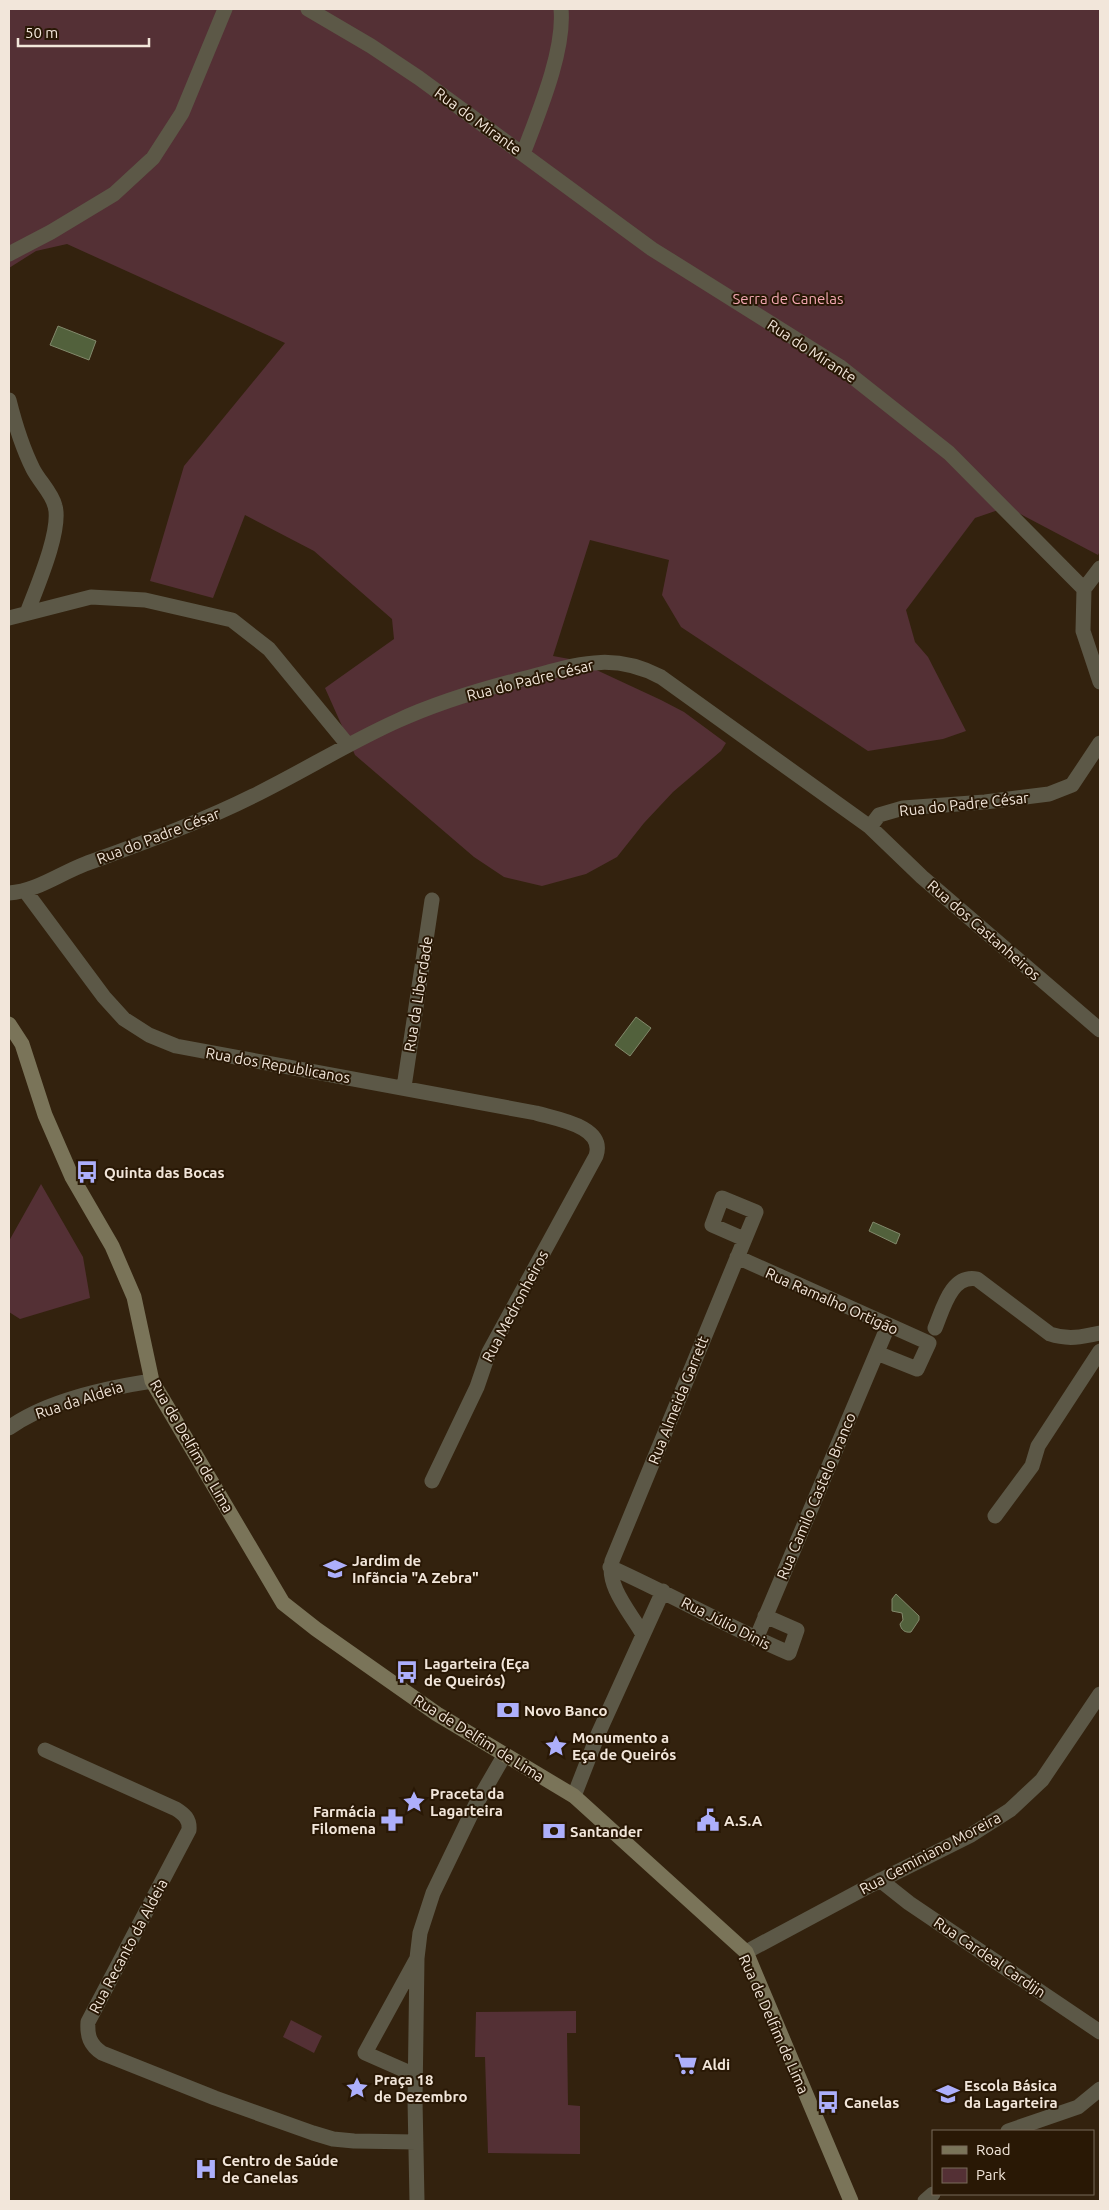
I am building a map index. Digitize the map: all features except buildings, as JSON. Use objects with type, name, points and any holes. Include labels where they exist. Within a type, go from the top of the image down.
[{"type":"main road","name":"Rua de Delfim de Lima","points":[[9,1024],[22,1044],[45,1115],[72,1176],[112,1246],[134,1297],[152,1380],[283,1603],[316,1629],[437,1714],[504,1756],[574,1796],[746,1952],[851,2201]]},
{"type":"street","points":[[9,254],[114,194],[153,158],[182,113],[225,9]]},
{"type":"street","name":"Rua do Mirante","points":[[308,9],[371,46],[419,78],[652,249],[839,366],[949,453],[1084,589]]},
{"type":"street","points":[[523,154],[543,100],[558,45],[562,24],[561,9]]},
{"type":"street","points":[[9,400],[18,437],[33,469],[55,506],[55,531],[47,561],[27,613]]},
{"type":"street","points":[[1100,568],[1084,589],[1083,631],[1100,682]]},
{"type":"street","points":[[9,618],[91,597],[145,600],[232,620],[269,649],[348,745]]},
{"type":"street","name":"Rua do Padre César","points":[[9,893],[26,892],[70,870],[194,824],[253,796],[398,720],[478,690],[597,662],[624,663],[661,677],[870,827],[879,815],[903,808],[985,802],[1049,794],[1072,785],[1100,743]]},
{"type":"street","name":"Rua dos Castanheiros","points":[[870,827],[929,883],[1100,1030]]},
{"type":"street","name":"Rua dos Republicanos","points":[[26,892],[104,997],[124,1019],[149,1035],[176,1046],[536,1113],[579,1126],[592,1135]]},
{"type":"street","name":"Rua da Liberdade","points":[[404,1088],[432,900]]},
{"type":"street","name":"Rua Medronheiros","points":[[432,1481],[477,1387],[489,1352],[596,1156],[598,1145],[592,1135]]},
{"type":"street","name":"Rua Almeida Garrett","points":[[611,1564],[744,1239]]},
{"type":"street","name":"Rua Ramalho Ortigão","points":[[736,1257],[929,1343],[917,1370],[877,1353]]},
{"type":"street","points":[[935,1328],[956,1284],[969,1278],[976,1279],[1050,1334],[1063,1338],[1078,1338],[1100,1333]]},
{"type":"street","name":"Rua Camilo Castelo Branco","points":[[756,1639],[888,1326]]},
{"type":"street","points":[[995,1516],[1032,1466],[1038,1446],[1100,1350]]},
{"type":"street","name":"Rua da Aldeia","points":[[9,1428],[28,1416],[81,1396],[122,1385],[152,1380]]},
{"type":"street","points":[[611,1564],[616,1588],[642,1633]]},
{"type":"street","name":"Rua Júlio Dinis","points":[[611,1564],[756,1639],[789,1653],[797,1630],[765,1616]]},
{"type":"street","points":[[574,1796],[642,1633],[662,1591]]},
{"type":"street","name":"Rua Geminiano Moreira","points":[[746,1952],[880,1880],[971,1835],[1010,1810],[1042,1780],[1100,1694]]},
{"type":"street","name":"Rua Recanto da Aldeia","points":[[45,1750],[176,1808],[190,1823],[189,1830],[88,2022],[89,2039],[94,2047],[102,2053],[206,2094],[332,2139],[416,2142]]},
{"type":"street","points":[[417,2201],[415,2075],[418,1958],[423,1921],[433,1893],[475,1806],[504,1756]]},
{"type":"street","name":"Rua Cardeal Cardijn","points":[[880,1880],[917,1908],[1100,2032]]},
{"type":"street","points":[[415,2075],[365,2053],[418,1958]]},
{"type":"street","points":[[1011,2130],[1078,2107],[1100,2089]]},
{"type":"green space","name":"Serra de Canelas","points":[[9,9],[1100,9],[1100,551],[1098,555],[1007,507],[975,518],[906,610],[915,642],[928,657],[966,731],[943,739],[868,751],[681,627],[662,595],[669,560],[590,540],[553,656],[575,660],[661,700],[684,712],[726,743],[721,751],[673,792],[644,823],[617,857],[586,874],[542,886],[504,877],[474,857],[355,755],[325,688],[394,639],[392,619],[314,551],[245,515],[213,598],[150,581],[184,466],[285,343],[67,244],[36,251],[9,268]]},
{"type":"green space","points":[[41,1184],[83,1257],[90,1298],[20,1319],[9,1312],[9,1241]]},
{"type":"green space","points":[[576,2011],[576,2033],[567,2033],[568,2105],[580,2106],[580,2154],[488,2153],[485,2057],[475,2057],[476,2012]]},
{"type":"green space","points":[[291,2020],[322,2036],[314,2053],[283,2037]]},
{"type":"shaded area","points":[[58,326],[96,341],[89,360],[50,345]]},
{"type":"shaded area","points":[[636,1017],[651,1028],[630,1056],[615,1045]]},
{"type":"shaded area","points":[[873,1222],[900,1234],[896,1244],[869,1231]]},
{"type":"shaded area","points":[[896,1594],[919,1616],[919,1620],[911,1632],[904,1631],[901,1628],[902,1613],[892,1611],[892,1599]]},
{"type":"place","name":"Quinta das Bocas","points":[[87,1172]]},
{"type":"place","name":"Jardim de Infãncia \"A Zebra\"","points":[[335,1569]]},
{"type":"place","name":"Lagarteira (Eça de Queirós)","points":[[407,1672]]},
{"type":"place","name":"Novo Banco","points":[[508,1710]]},
{"type":"place","name":"Monumento a Eça de Queirós","points":[[556,1746]]},
{"type":"place","name":"Praceta da Lagarteira","points":[[414,1802]]},
{"type":"place","name":"Farmácia Filomena","points":[[392,1820]]},
{"type":"place","name":"A.S.A","points":[[708,1820]]},
{"type":"place","name":"Santander","points":[[554,1831]]},
{"type":"place","name":"Aldi","points":[[686,2064]]},
{"type":"place","name":"Praça 18 de Dezembro","points":[[357,2088]]},
{"type":"place","name":"Escola Básica da Lagarteira","points":[[948,2094]]},
{"type":"place","name":"Canelas","points":[[828,2102]]},
{"type":"place","name":"Centro de Saúde de Canelas","points":[[206,2169]]}]
